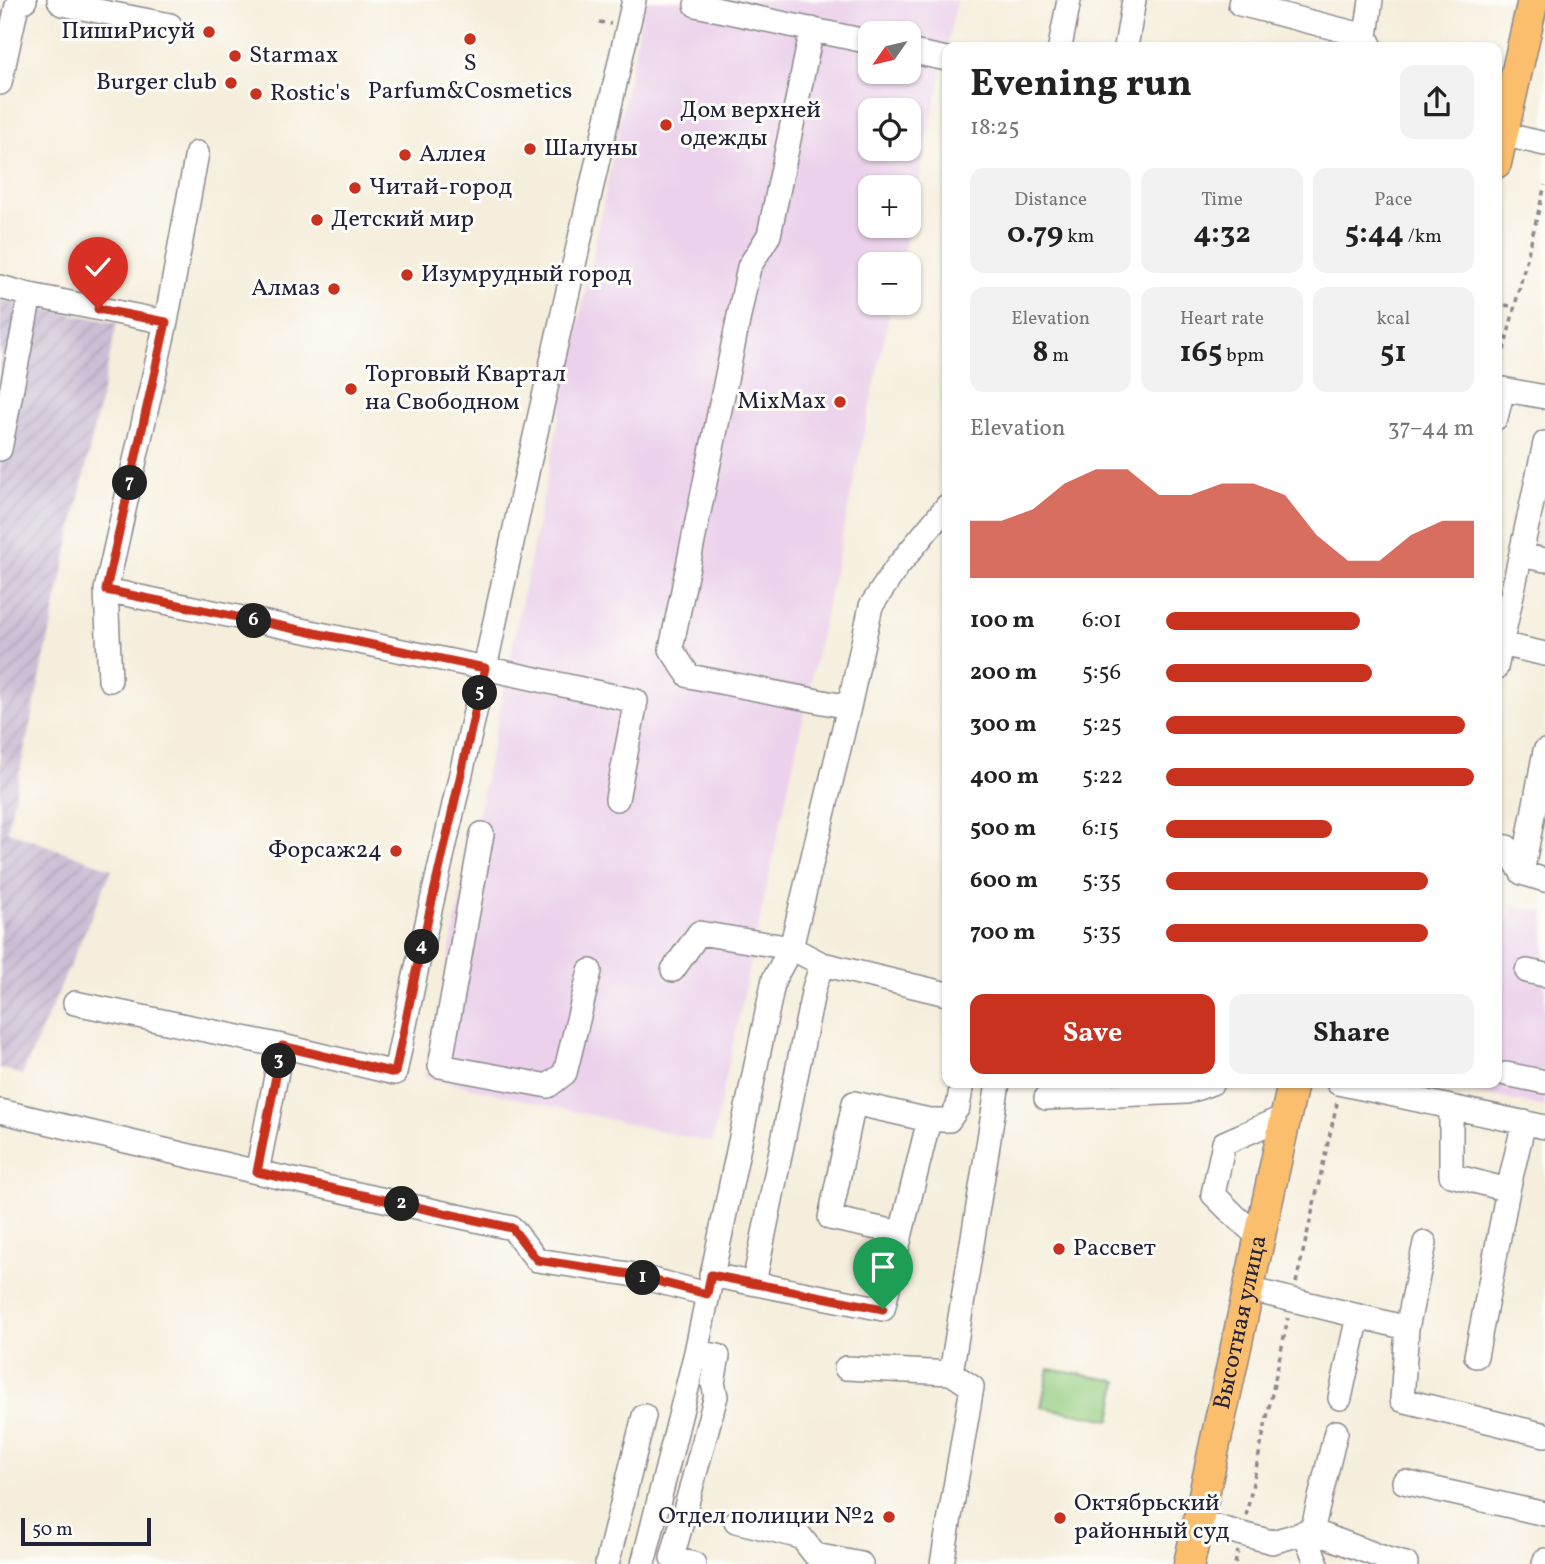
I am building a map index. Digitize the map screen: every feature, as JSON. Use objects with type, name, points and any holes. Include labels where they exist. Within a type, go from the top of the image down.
[{"type":"main road","points":[[1513,0],[1525,39]]},
{"type":"main road","points":[[1502,134],[1533,0]]},
{"type":"main road","name":"Высотная улица","points":[[1189,1564],[1292,1088]]},
{"type":"street","points":[[59,0],[62,4],[170,25]]},
{"type":"street","points":[[75,1003],[282,1046],[395,1073],[634,0]]},
{"type":"street","points":[[1061,42],[1069,0]]},
{"type":"street","points":[[1127,42],[1134,0]]},
{"type":"street","points":[[1241,0],[1240,4],[1368,41],[1371,0]]},
{"type":"street","points":[[0,83],[14,2]]},
{"type":"street","points":[[696,5],[858,39]]},
{"type":"street","points":[[812,29],[769,236],[749,267],[671,649],[689,676],[849,707]]},
{"type":"street","points":[[921,54],[942,58]]},
{"type":"street","points":[[1502,134],[1545,144]]},
{"type":"street","points":[[110,680],[106,590],[166,322],[197,153]]},
{"type":"street","points":[[0,287],[166,322]]},
{"type":"street","points":[[0,449],[30,295]]},
{"type":"street","points":[[1502,386],[1545,397]]},
{"type":"street","points":[[1502,631],[1542,472],[1545,443]]},
{"type":"street","points":[[643,1564],[696,1352],[774,979],[791,948],[871,606],[897,567],[942,512]]},
{"type":"street","points":[[1521,555],[1545,561]]},
{"type":"street","points":[[106,590],[636,701],[617,799]]},
{"type":"street","points":[[1502,644],[1545,654]]},
{"type":"street","points":[[1522,873],[1545,751]]},
{"type":"street","points":[[481,834],[440,1066],[548,1086],[565,1073],[590,971]]},
{"type":"street","points":[[1502,846],[1507,847],[1522,873],[1545,880]]},
{"type":"street","points":[[673,970],[699,933],[791,948],[822,964],[942,992]]},
{"type":"street","points":[[754,1283],[814,988],[822,964]]},
{"type":"street","points":[[257,1172],[282,1046]]},
{"type":"street","points":[[1506,1074],[1545,1082]]},
{"type":"street","points":[[901,1233],[830,1218],[854,1103],[929,1120],[949,1120],[958,1107],[961,1088]]},
{"type":"street","points":[[951,1373],[997,1088]]},
{"type":"street","points":[[1045,1098],[1187,1092],[1198,1088]]},
{"type":"street","points":[[1338,1092],[1415,1091],[1451,1107],[1534,1124],[1508,1190],[1476,1356]]},
{"type":"street","points":[[1451,1107],[1451,1175],[1508,1190]]},
{"type":"street","points":[[0,1111],[257,1172],[512,1228],[537,1260],[709,1285],[754,1283],[883,1309],[929,1120]]},
{"type":"street","points":[[1259,1237],[1213,1194],[1224,1143],[1286,1116]]},
{"type":"street","points":[[1425,1243],[1407,1328],[1402,1400],[1545,1435]]},
{"type":"street","points":[[1248,1289],[1407,1328]]},
{"type":"street","points":[[1340,1398],[1358,1316]]},
{"type":"street","points":[[694,1564],[673,1558],[716,1396],[713,1383],[719,1356],[696,1352]]},
{"type":"street","points":[[846,1368],[951,1373],[972,1387],[942,1564]]},
{"type":"street","points":[[607,1564],[644,1416]]},
{"type":"street","points":[[1317,1564],[1308,1532],[1336,1433]]},
{"type":"street","points":[[1404,1482],[1545,1514]]},
{"type":"street","points":[[736,1521],[801,1537],[815,1555],[861,1564]]},
{"type":"street","points":[[1198,1521],[1272,1542],[1308,1532],[1393,1562]]},
{"type":"path","points":[[1502,367],[1545,185]]},
{"type":"path","points":[[1505,305],[1515,307]]},
{"type":"path","points":[[1235,1564],[1338,1092]]},
{"type":"shaded area","points":[[645,0],[957,0],[948,42],[942,42],[942,71],[920,175],[858,175],[858,238],[907,238],[904,252],[858,252],[858,315],[889,315],[712,1143],[424,1077]]},
{"type":"shaded area","points":[[0,300],[117,323],[7,831],[112,869],[22,1075],[0,1068]]},
{"type":"shaded area","points":[[1511,905],[1545,912],[1545,1107],[1474,1092],[1475,1088],[1502,1088],[1502,949]]},
{"type":"green space","points":[[1049,1369],[1118,1381],[1111,1420],[1041,1407]]},
{"type":"place","name":"ПишиРисуй","points":[[209,32]]},
{"type":"place","name":"S Parfum&Cosmetics","points":[[470,39]]},
{"type":"place","name":"Starmax","points":[[235,56]]},
{"type":"place","name":"Burger club","points":[[231,83]]},
{"type":"place","name":"Rostic's","points":[[256,94]]},
{"type":"place","name":"Дом верхней одежды","points":[[666,125]]},
{"type":"place","name":"Шалуны","points":[[530,149]]},
{"type":"place","name":"Аллея","points":[[405,155]]},
{"type":"place","name":"Читай-город","points":[[355,188]]},
{"type":"place","name":"Детский мир","points":[[317,220]]},
{"type":"place","name":"Изумрудный город","points":[[407,275]]},
{"type":"place","name":"Алмаз","points":[[334,289]]},
{"type":"place","name":"Торговый Квартал на Свободном","points":[[351,389]]},
{"type":"place","name":"MixMax","points":[[840,402]]},
{"type":"place","name":"Форсаж24","points":[[396,851]]},
{"type":"place","name":"Рассвет","points":[[1059,1249]]},
{"type":"place","name":"Отдел полиции №2","points":[[889,1517]]},
{"type":"place","name":"Октябрьский районный суд","points":[[1060,1518]]},
{"type":"route","points":[[98,309],[166,322],[106,590],[485,668],[395,1073],[282,1046],[257,1172],[512,1228],[537,1260],[629,1274],[707,1294],[711,1275],[883,1309]]}]
